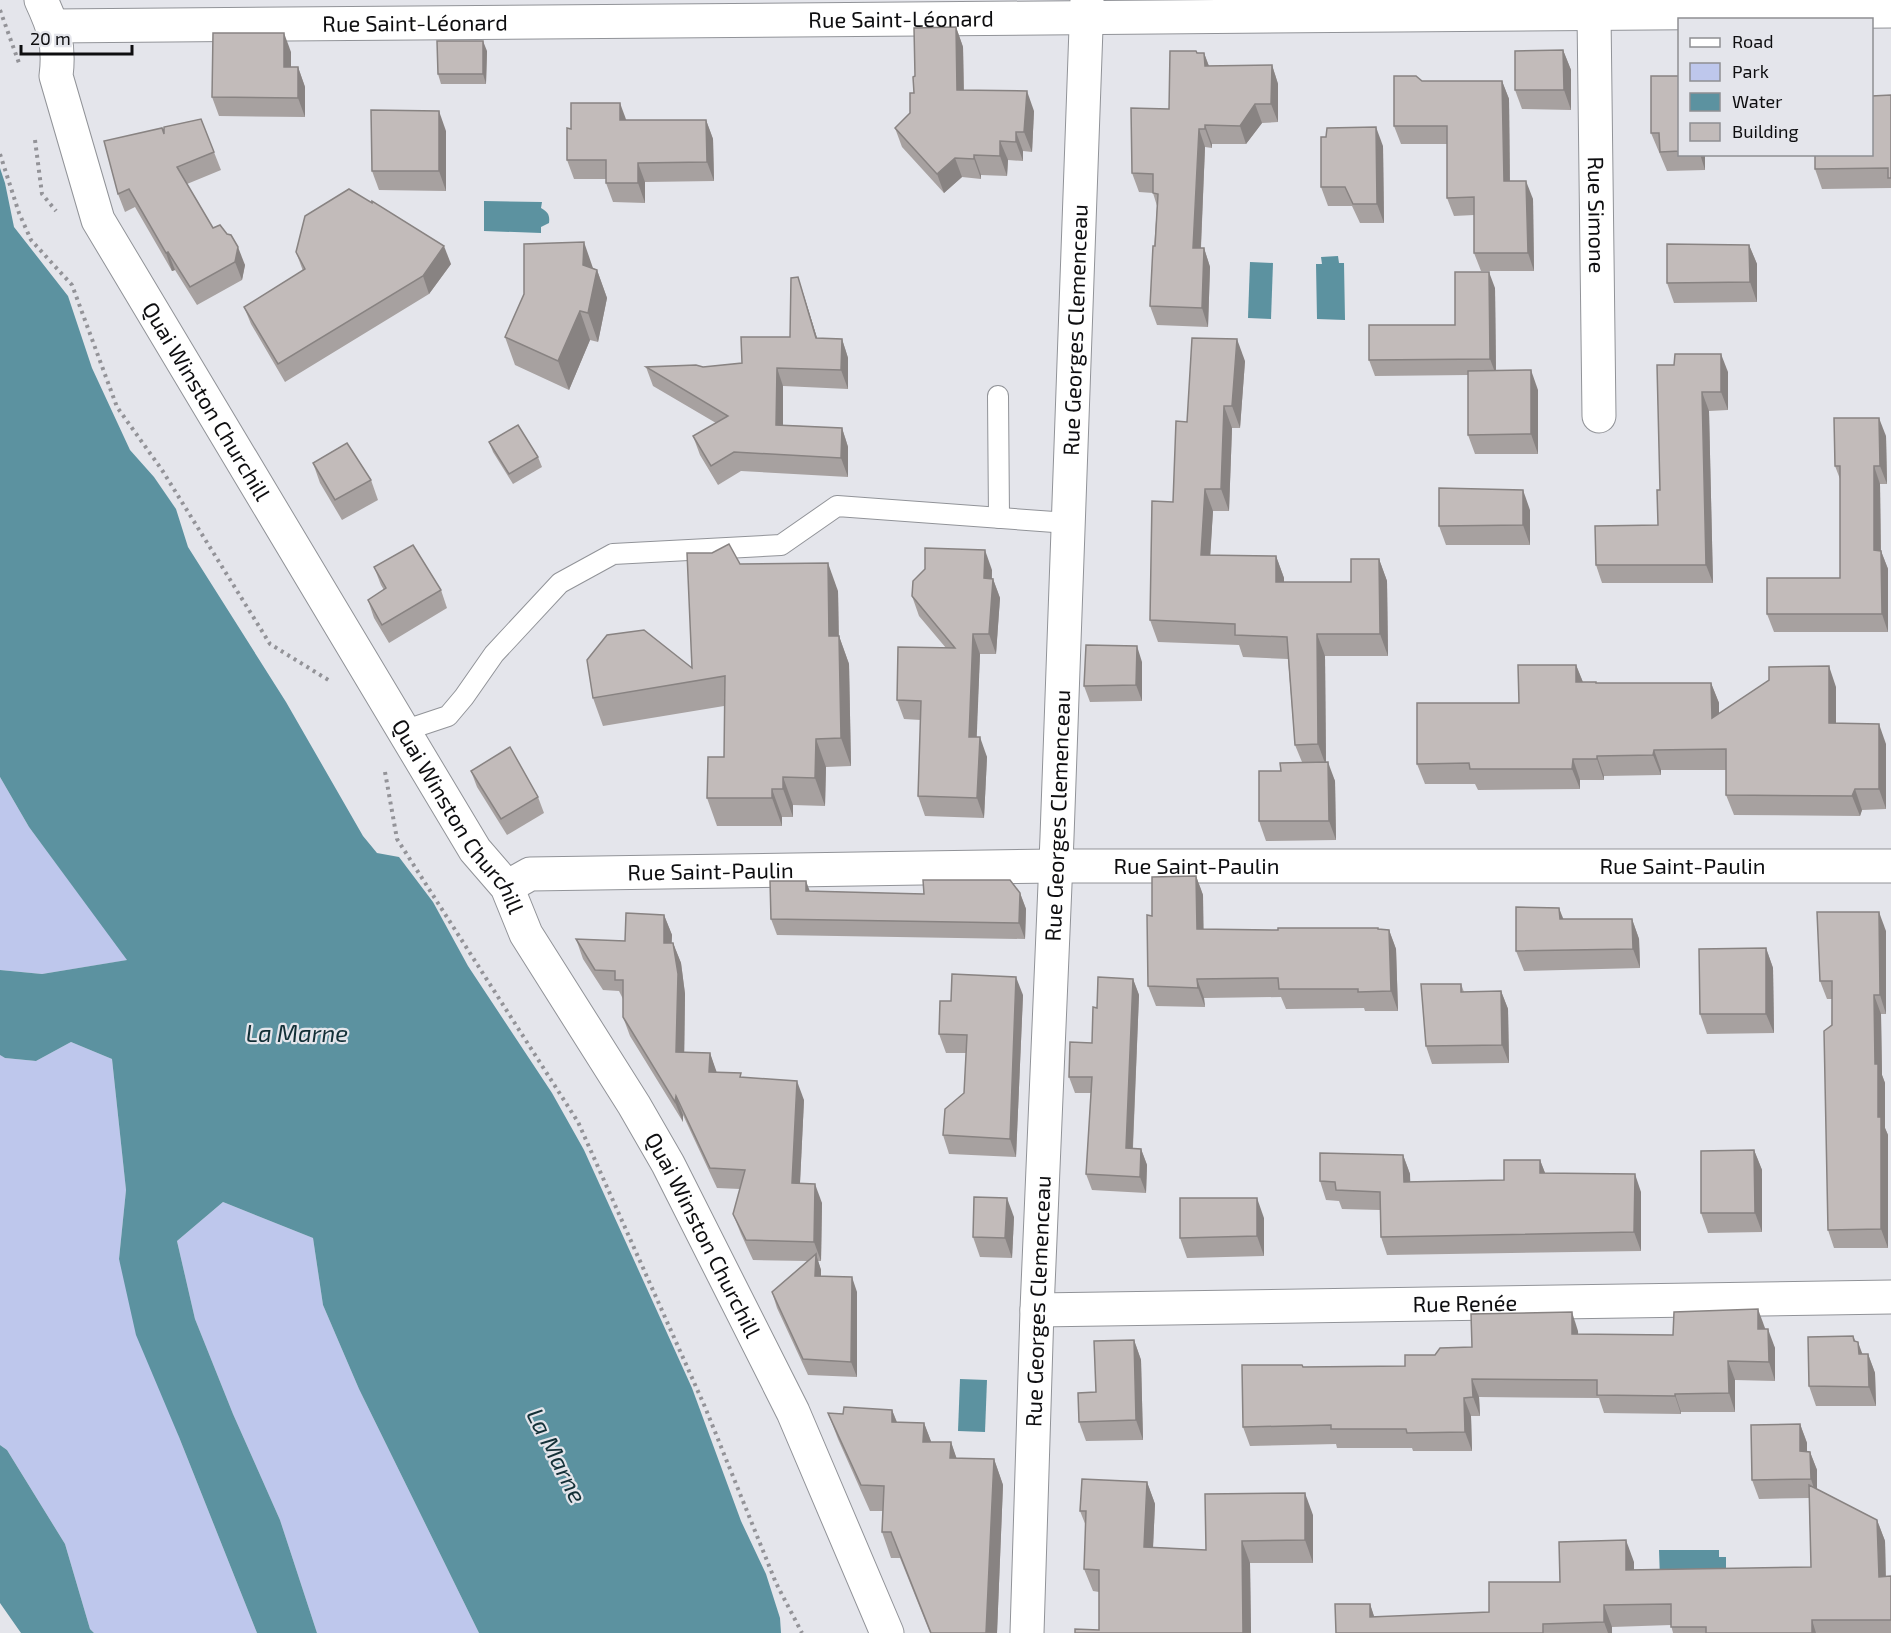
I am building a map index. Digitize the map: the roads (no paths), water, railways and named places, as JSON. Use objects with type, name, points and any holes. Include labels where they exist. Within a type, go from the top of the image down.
[{"type":"street","name":"Rue Saint-Léonard","points":[[47,13],[1087,9],[1593,14],[1728,6],[1891,11]]},
{"type":"street","name":"Rue Georges Clemenceau","points":[[1026,1633],[1087,9]]},
{"type":"street","name":"Quai Winston Churchill","points":[[47,13],[58,58],[56,76],[98,220],[475,850],[507,887],[526,934],[634,1105],[668,1164],[794,1412],[887,1633]]},
{"type":"street","name":"Rue Simone","points":[[1593,14],[1599,416]]},
{"type":"street","name":"Rue Saint-Paulin","points":[[507,887],[530,874],[1056,866],[1891,866]]},
{"type":"street","name":"Rue Renée","points":[[1037,1310],[1891,1297]]},
{"type":"lane","points":[[998,396],[999,518]]},
{"type":"lane","points":[[403,731],[448,716],[494,654],[560,583],[613,554],[781,545],[837,506],[1068,523]]},
{"type":"water","name":"La Marne","points":[[0,168],[14,227],[68,296],[92,368],[130,450],[154,477],[176,509],[188,547],[286,702],[363,836],[377,853],[399,857],[433,902],[468,966],[552,1093],[584,1150],[692,1388],[741,1521],[766,1574],[780,1618],[781,1633],[479,1633],[359,1389],[323,1305],[313,1238],[223,1202],[177,1241],[195,1319],[233,1414],[280,1520],[317,1633],[257,1633],[136,1335],[119,1259],[126,1190],[112,1059],[71,1042],[36,1061],[5,1058],[0,1055],[0,970],[42,974],[127,960],[29,827],[0,777]]},
{"type":"water","points":[[484,201],[542,202],[541,208],[548,214],[549,223],[541,227],[541,233],[484,231]]},
{"type":"water","points":[[1338,256],[1339,263],[1344,263],[1345,320],[1317,319],[1316,264],[1322,264],[1321,257]]},
{"type":"water","points":[[1250,262],[1273,263],[1271,319],[1248,318]]},
{"type":"water","points":[[960,1379],[987,1380],[985,1432],[958,1431]]},
{"type":"water","points":[[0,1445],[7,1450],[65,1544],[90,1629],[94,1633],[21,1633],[0,1603]]},
{"type":"water","points":[[1659,1550],[1719,1550],[1719,1557],[1726,1557],[1726,1570],[1660,1579]]}]
